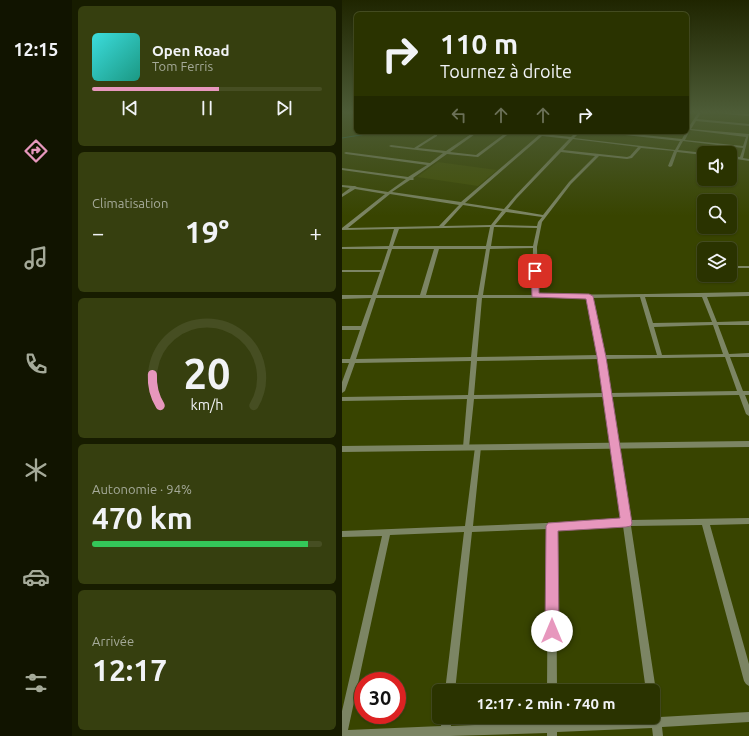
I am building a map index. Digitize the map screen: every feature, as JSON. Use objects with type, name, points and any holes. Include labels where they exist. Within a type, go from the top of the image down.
[{"type":"street","points":[[408,147],[477,156],[489,147]]},
{"type":"street","points":[[342,228],[390,192],[412,179],[456,147]]},
{"type":"street","points":[[441,226],[462,204],[526,147]]},
{"type":"street","points":[[466,447],[480,296],[490,247],[492,226],[503,210],[564,147]]},
{"type":"street","points":[[560,151],[627,158],[631,157],[640,147]]},
{"type":"street","points":[[643,147],[697,153]]},
{"type":"street","points":[[670,166],[678,147]]},
{"type":"street","points":[[741,159],[744,147]]},
{"type":"street","points":[[346,153],[431,164]]},
{"type":"street","points":[[535,296],[535,247],[539,227],[544,216],[570,183],[598,155]]},
{"type":"street","points":[[737,159],[749,160]]},
{"type":"street","points":[[342,169],[412,179]]},
{"type":"street","points":[[342,186],[544,216]]},
{"type":"street","points":[[342,196],[354,187]]},
{"type":"street","points":[[342,228],[441,226],[539,227]]},
{"type":"street","points":[[342,391],[397,228]]},
{"type":"street","points":[[342,248],[535,247]]},
{"type":"street","points":[[423,295],[437,248]]},
{"type":"street","points":[[737,267],[749,267]]},
{"type":"street","points":[[342,272],[382,271]]},
{"type":"street","points":[[342,298],[423,295],[642,296],[749,294]]},
{"type":"street","points":[[704,295],[749,414]]},
{"type":"street","points":[[589,296],[602,357],[650,684]]},
{"type":"street","points":[[642,296],[660,356]]},
{"type":"street","points":[[650,325],[749,323]]},
{"type":"street","points":[[342,328],[363,328]]},
{"type":"street","points":[[342,361],[749,355]]},
{"type":"street","points":[[342,399],[749,394]]},
{"type":"street","points":[[342,449],[749,444]]},
{"type":"street","points":[[451,684],[478,447]]},
{"type":"street","points":[[342,534],[626,523],[749,521]]},
{"type":"street","points":[[704,522],[749,681]]},
{"type":"street","points":[[552,526],[552,684]]},
{"type":"street","points":[[387,532],[342,734],[552,732],[656,724],[658,736]]},
{"type":"street","points":[[660,724],[749,717]]},
{"type":"shaded area","points":[[438,162],[497,170],[478,186],[417,177]]},
{"type":"route","points":[[535,271],[535,296],[589,296],[602,357],[626,523],[552,526],[552,631]]}]
